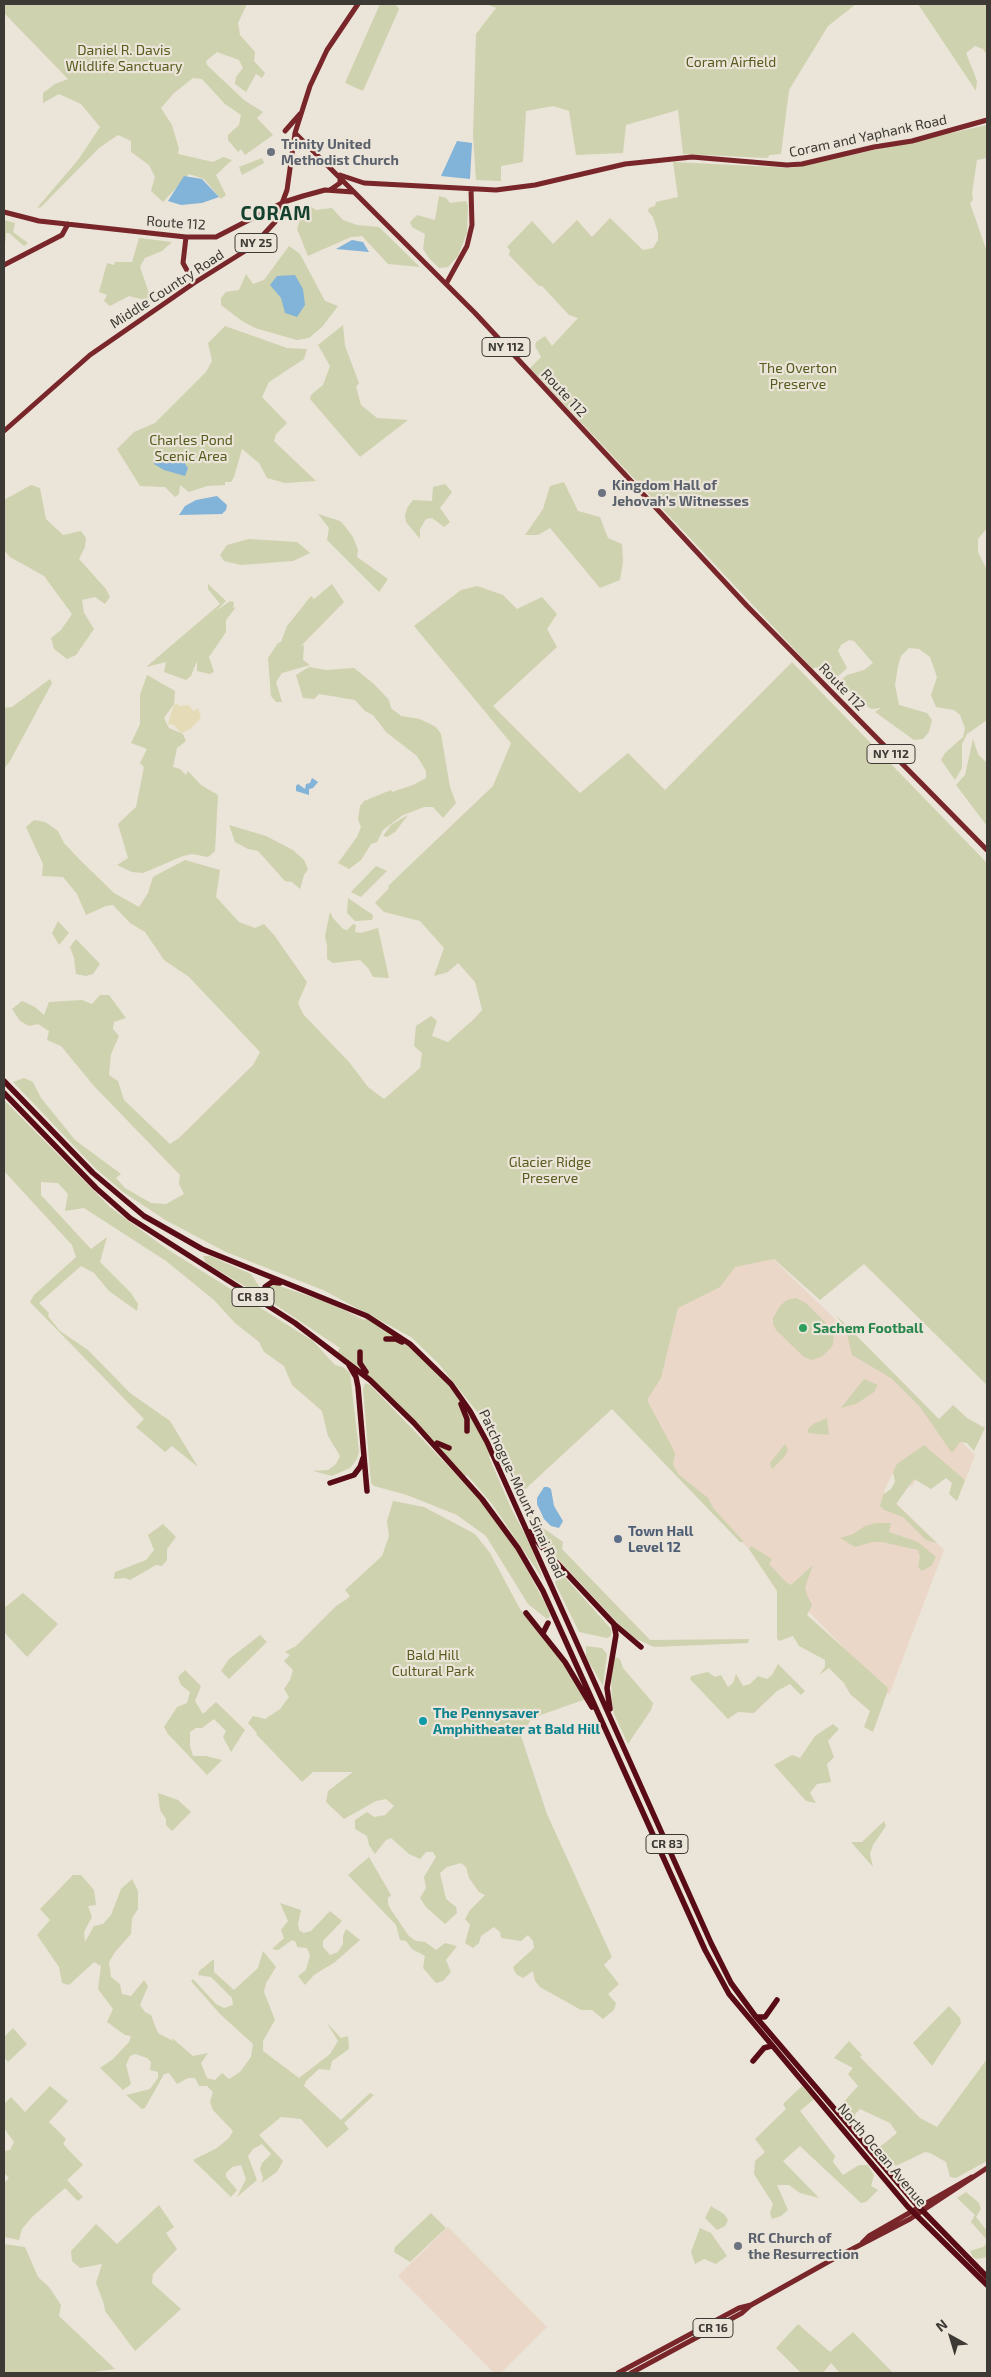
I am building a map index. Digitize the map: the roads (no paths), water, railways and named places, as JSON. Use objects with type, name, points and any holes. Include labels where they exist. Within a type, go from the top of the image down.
[{"type":"highway","name":"Patchogue-Mount Sinai Road","points":[[4,1080],[97,1177],[144,1216],[202,1249],[367,1316],[392,1331],[419,1352],[450,1384],[481,1431],[716,1953],[731,1983],[766,2028]]},
{"type":"highway","name":"Patchogue-Mount Sinai Road","points":[[4,1093],[96,1188],[130,1218],[295,1323],[337,1353],[383,1391],[493,1512],[528,1563],[556,1618],[710,1961],[729,1994],[763,2036]]},
{"type":"highway","points":[[295,1323],[266,1300],[263,1294],[264,1287],[274,1282],[313,1294]]},
{"type":"highway","points":[[386,1339],[399,1340],[419,1352]]},
{"type":"highway","points":[[360,1352],[361,1366],[383,1391]]},
{"type":"highway","points":[[337,1353],[351,1368],[357,1380],[367,1491]]},
{"type":"highway","points":[[450,1384],[464,1409],[467,1419],[467,1430]]},
{"type":"highway","points":[[414,1423],[439,1445],[449,1448]]},
{"type":"highway","points":[[330,1483],[354,1475],[362,1464],[364,1451]]},
{"type":"highway","points":[[511,1497],[538,1543],[614,1624],[641,1647]]},
{"type":"highway","points":[[526,1613],[543,1633],[581,1687],[623,1767]]},
{"type":"highway","points":[[543,1633],[548,1623]]},
{"type":"highway","points":[[614,1624],[616,1635],[607,1693],[620,1740]]},
{"type":"highway","points":[[756,2017],[765,2016],[777,2000]]},
{"type":"highway","name":"North Ocean Avenue","points":[[766,2028],[921,2210],[987,2277]]},
{"type":"highway","name":"North Ocean Avenue","points":[[763,2036],[914,2213],[987,2285]]},
{"type":"highway","points":[[754,2061],[764,2048],[771,2046]]},
{"type":"main road","name":"Middle Country Road","points":[[4,431],[90,355],[194,283],[253,246],[275,222],[284,202],[295,133],[313,77],[326,50],[358,4]]},
{"type":"main road","points":[[285,131],[300,113]]},
{"type":"main road","name":"Coram and Yaphank Road","points":[[339,176],[364,183],[496,190],[535,185],[597,169],[692,157],[802,164],[874,147],[911,142],[987,120]]},
{"type":"main road","points":[[295,133],[354,192]]},
{"type":"main road","points":[[330,190],[340,183],[339,176]]},
{"type":"main road","points":[[446,284],[468,246],[472,225],[471,189]]},
{"type":"main road","name":"Route 112","points":[[4,212],[30,220],[186,237],[216,237],[284,202],[330,190],[354,192],[446,284],[747,606],[987,850]]},
{"type":"main road","points":[[4,265],[62,235],[68,224]]},
{"type":"main road","points":[[186,237],[183,263],[194,283]]},
{"type":"main road","name":"CR 16","points":[[631,2373],[742,2313],[752,2305],[859,2244],[872,2241],[987,2168]]},
{"type":"main road","name":"CR 16","points":[[618,2373],[739,2308],[752,2305]]},
{"type":"water","points":[[457,141],[472,143],[470,179],[441,176]]},
{"type":"water","points":[[184,176],[202,179],[219,197],[202,203],[181,205],[168,201]]},
{"type":"water","points":[[352,240],[363,242],[369,252],[336,249]]},
{"type":"water","points":[[295,275],[303,289],[305,305],[297,317],[285,313],[281,298],[270,285],[277,276]]},
{"type":"water","points":[[160,453],[179,455],[188,468],[185,476],[164,470],[154,464],[154,460]]},
{"type":"water","points":[[217,496],[227,505],[226,510],[222,514],[179,515],[185,506],[196,500]]},
{"type":"water","points":[[312,778],[318,782],[313,788],[309,789],[309,795],[296,791],[298,784],[305,789],[306,784],[310,783]]},
{"type":"water","points":[[544,1487],[551,1489],[554,1506],[563,1521],[559,1528],[551,1526],[544,1519],[537,1504],[537,1498]]},
{"type":"place","name":"Trinity United Methodist Church","points":[[271,152]]},
{"type":"place","name":"Kingdom Hall of Jehovah’s Witnesses","points":[[602,493]]},
{"type":"place","name":"Sachem Football","points":[[803,1328]]},
{"type":"place","name":"Town Hall Level 12","points":[[618,1539]]},
{"type":"place","name":"The Pennysaver Amphitheater at Bald Hill","points":[[423,1721]]},
{"type":"place","name":"RC Church of the Resurrection","points":[[738,2246]]},
{"type":"district","name":"CORAM","points":[[276,214]]},
{"type":"park label","name":"Daniel R. Davis Wildlife Sanctuary","points":[[124,58]]},
{"type":"park label","name":"Coram Airfield","points":[[731,62]]},
{"type":"park label","name":"The Overton Preserve","points":[[798,376]]},
{"type":"park label","name":"Charles Pond Scenic Area","points":[[191,448]]},
{"type":"park label","name":"Glacier Ridge Preserve","points":[[550,1170]]},
{"type":"park label","name":"Bald Hill Cultural Park","points":[[433,1664]]}]
